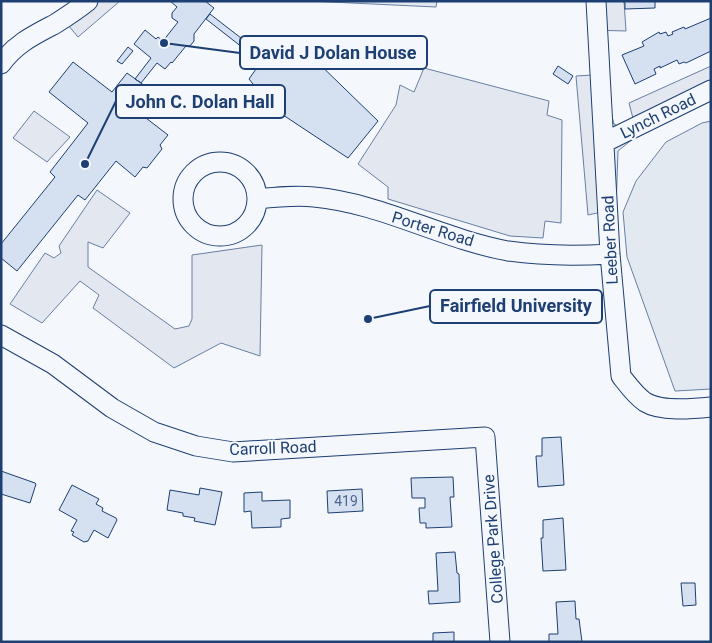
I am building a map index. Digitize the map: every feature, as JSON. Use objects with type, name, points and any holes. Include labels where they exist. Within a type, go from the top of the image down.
[{"type":"street","points":[[1,64],[7,55],[21,43],[88,1]]},
{"type":"street","name":"Leeber Road","points":[[596,1],[610,254],[620,376],[645,402],[657,407],[688,409],[711,407]]},
{"type":"street","name":"Lynch Road","points":[[605,142],[711,90]]},
{"type":"street","name":"Porter Road","points":[[257,199],[294,196],[337,200],[458,238],[506,250],[542,255],[610,254]]},
{"type":"street","name":"Carroll Road","points":[[1,335],[53,364],[112,408],[154,432],[196,446],[233,452],[486,437]]},
{"type":"street","name":"College Park Drive","points":[[486,437],[500,642]]},
{"type":"shaded area","points":[[74,1],[120,1],[78,37],[58,13]]},
{"type":"shaded area","points":[[309,1],[437,1],[436,7]]},
{"type":"shaded area","points":[[588,1],[624,1],[626,31],[590,30]]},
{"type":"shaded area","points":[[711,66],[711,100],[640,133],[618,151],[616,209],[588,215],[576,76],[609,74],[611,113],[614,124],[620,127],[634,122],[629,103]]},
{"type":"shaded area","points":[[424,68],[549,101],[547,115],[562,120],[561,223],[545,221],[543,238],[510,236],[388,199],[388,187],[358,164],[396,105],[400,85],[414,92]]},
{"type":"shaded area","points":[[34,111],[70,137],[47,162],[13,138]]},
{"type":"shaded area","points":[[711,121],[711,389],[675,391],[627,257],[623,212],[636,181],[666,142],[702,123]]},
{"type":"shaded area","points":[[97,190],[130,213],[103,248],[88,242],[88,267],[175,329],[189,326],[192,319],[192,255],[262,245],[260,356],[221,343],[174,368],[93,308],[99,295],[80,281],[42,323],[10,304],[45,253],[54,258],[61,253],[59,246]]},
{"type":"building","points":[[170,1],[205,1],[214,8],[194,34],[194,41],[190,46],[186,46],[165,69],[157,63],[141,83],[135,79],[151,58],[134,44],[145,30],[156,39],[158,37],[163,41],[178,22],[172,18],[172,13],[177,7]]},
{"type":"building","points":[[622,1],[655,1],[655,8],[625,9],[625,3]]},
{"type":"building","points":[[210,14],[259,52],[264,46],[270,51],[278,42],[308,53],[378,121],[348,158],[271,107],[249,79],[261,62],[206,19]]},
{"type":"building","points":[[711,18],[711,51],[686,63],[679,64],[677,60],[660,68],[660,66],[654,69],[656,74],[635,84],[622,55],[644,46],[642,42],[659,32],[660,34],[666,32],[668,36],[673,34],[672,32],[684,27],[685,29]]},
{"type":"building","points":[[128,47],[133,51],[122,64],[117,61]]},
{"type":"building","points":[[73,62],[112,92],[127,73],[149,89],[133,108],[168,135],[160,145],[162,149],[147,168],[143,167],[135,177],[116,161],[85,200],[78,195],[17,271],[1,258],[1,244],[55,177],[50,172],[88,123],[49,92]]},
{"type":"building","points":[[558,66],[573,76],[568,84],[553,74]]},
{"type":"building","points":[[561,437],[564,485],[538,487],[536,456],[542,456],[542,438]]},
{"type":"building","points":[[1,471],[36,484],[30,503],[1,494]]},
{"type":"building","points":[[453,477],[454,497],[450,497],[452,527],[426,528],[426,523],[420,523],[419,508],[425,508],[425,498],[412,498],[411,478]]},
{"type":"building","points":[[72,485],[99,499],[96,504],[103,508],[102,511],[116,518],[117,520],[108,538],[94,530],[88,541],[84,542],[72,535],[74,532],[71,531],[77,520],[59,510]]},
{"type":"building","points":[[200,488],[222,492],[215,525],[194,521],[195,518],[183,516],[183,513],[167,510],[170,490],[199,495]]},
{"type":"building","points":[[362,489],[363,511],[328,513],[327,491]]},
{"type":"building","points":[[262,492],[262,501],[290,500],[290,518],[281,519],[281,527],[252,528],[251,511],[244,512],[244,493]]},
{"type":"building","points":[[563,518],[566,570],[543,571],[541,538],[543,538],[543,520]]},
{"type":"building","points":[[455,552],[457,573],[459,574],[460,602],[429,604],[428,591],[438,591],[436,553]]},
{"type":"building","points":[[681,583],[695,583],[696,605],[683,606]]},
{"type":"building","points":[[575,601],[576,619],[579,619],[582,642],[549,642],[549,634],[558,634],[556,602]]},
{"type":"building","points":[[454,632],[454,642],[433,642],[433,633]]},
{"type":"place","name":"David J Dolan House","points":[[164,43]]},
{"type":"place","name":"John C. Dolan Hall","points":[[85,164]]},
{"type":"place","name":"Fairfield University","points":[[368,319]]}]
